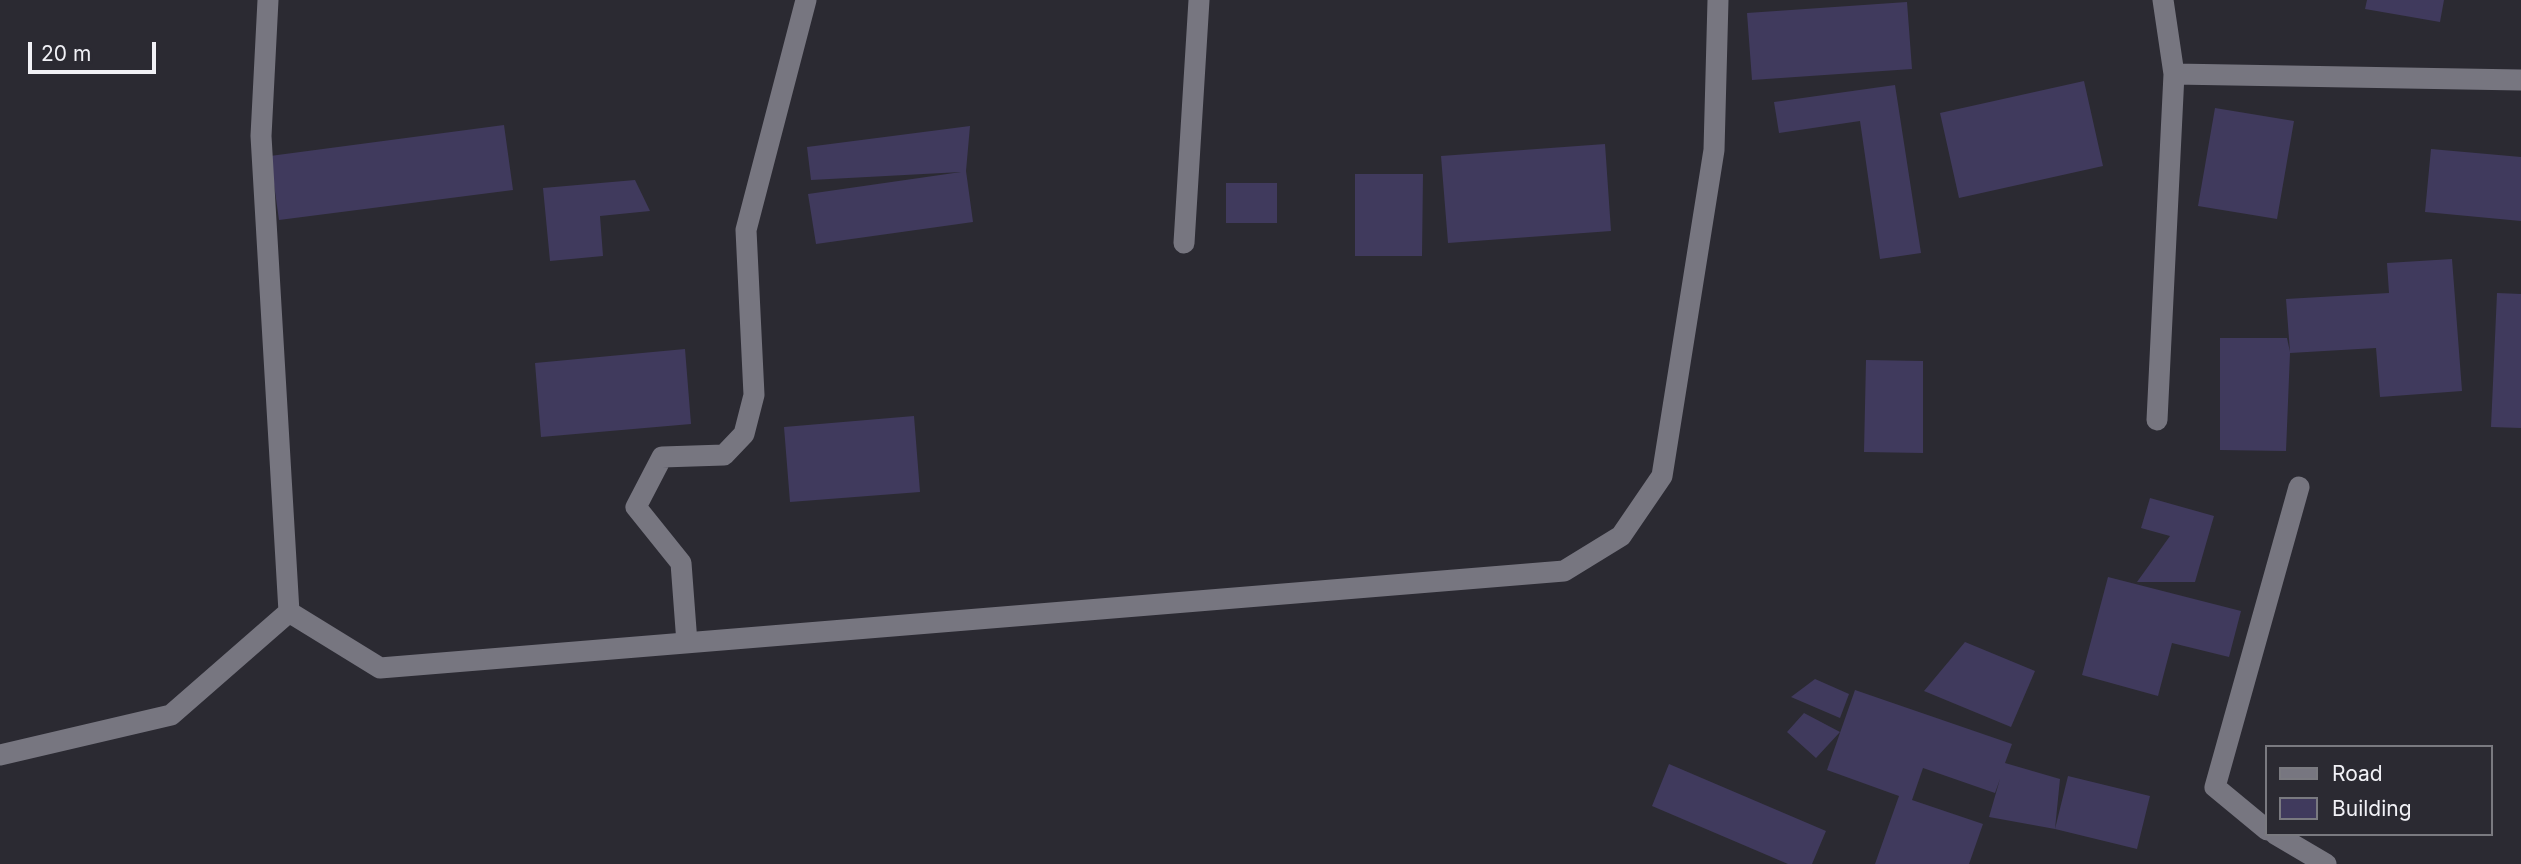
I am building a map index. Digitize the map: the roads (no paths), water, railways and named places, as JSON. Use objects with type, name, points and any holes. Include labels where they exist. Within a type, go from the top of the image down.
[{"type":"street","points":[[268,0],[261,136],[289,612]]},
{"type":"street","points":[[687,643],[681,563],[636,507],[662,457],[724,455],[744,434],[754,395],[746,230],[806,0]]},
{"type":"street","points":[[1184,243],[1199,0]]},
{"type":"street","points":[[289,612],[380,668],[1564,571],[1621,536],[1662,476],[1714,150],[1718,0]]},
{"type":"street","points":[[2157,419],[2174,74],[2162,0]]},
{"type":"street","points":[[2174,74],[2521,80]]},
{"type":"street","points":[[2266,829],[2215,786],[2299,487]]},
{"type":"street","points":[[0,755],[171,716],[289,612]]},
{"type":"street","points":[[2278,836],[2326,864]]}]
